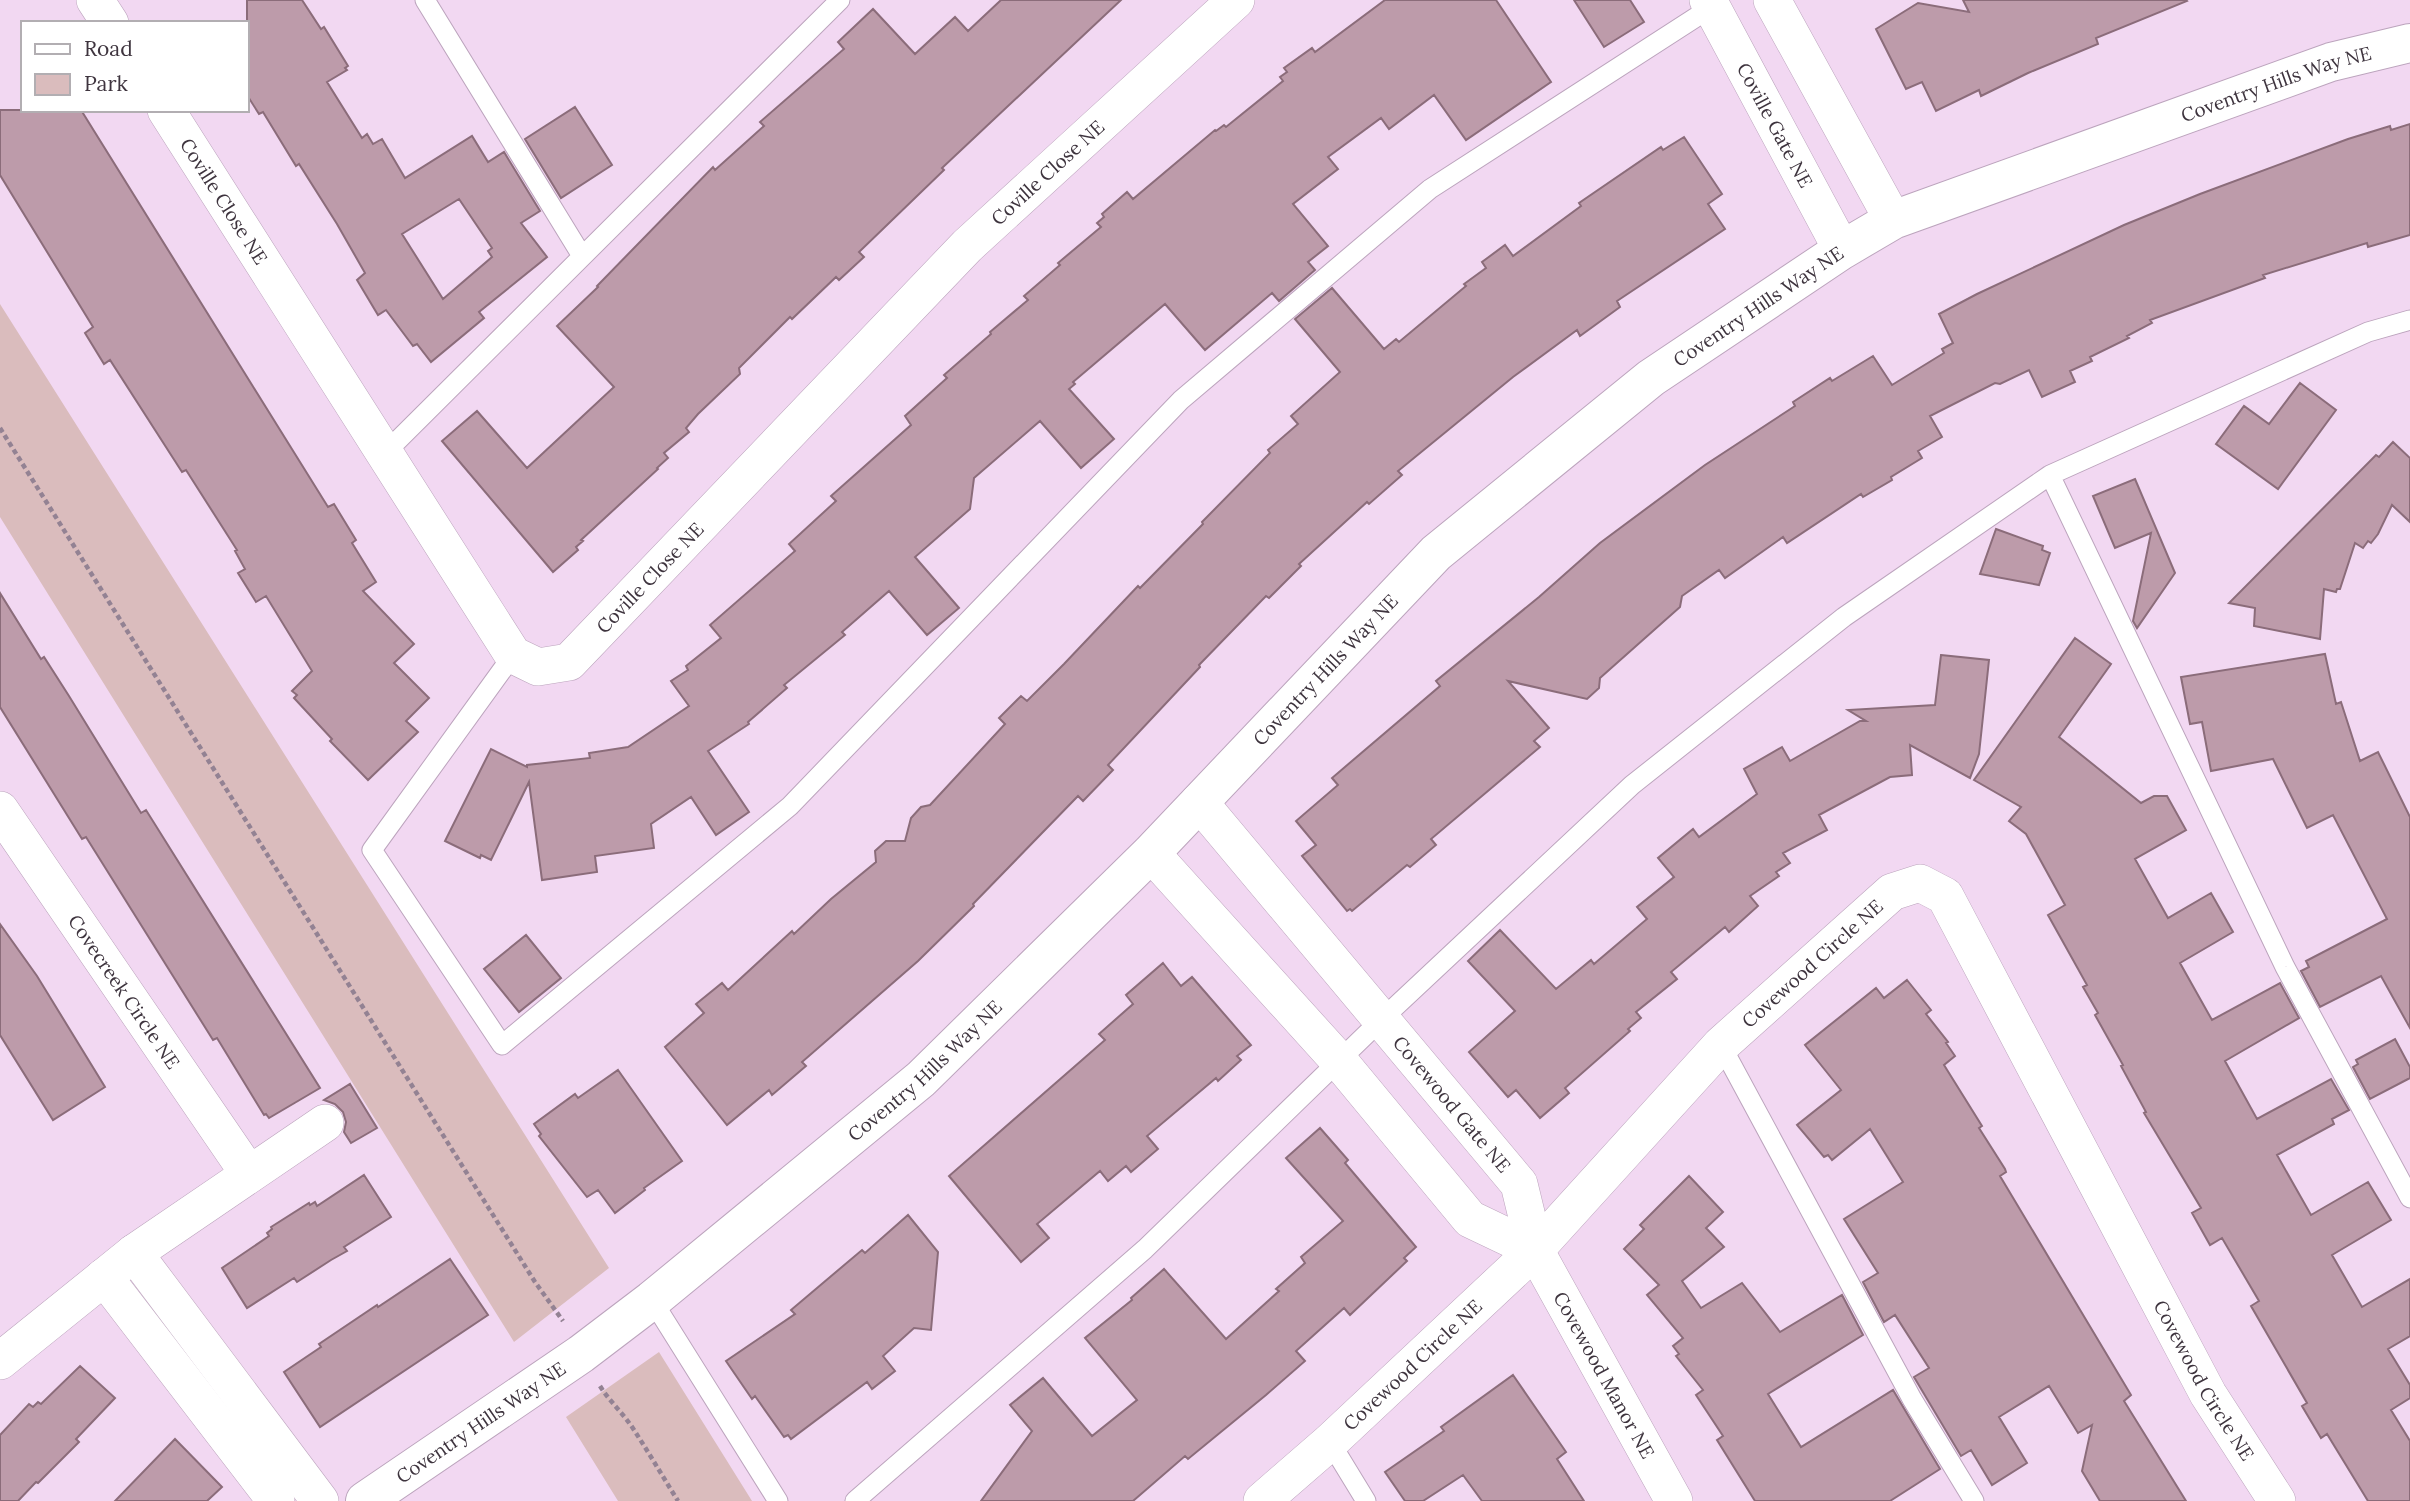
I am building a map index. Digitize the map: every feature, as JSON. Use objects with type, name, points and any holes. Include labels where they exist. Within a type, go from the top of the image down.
[{"type":"street","points":[[95,0],[109,21]]},
{"type":"street","name":"Coville Close NE","points":[[167,112],[513,655],[538,667],[569,662],[967,246],[1236,0]]},
{"type":"street","points":[[1772,0],[1893,220]]},
{"type":"street","name":"Coville Gate NE","points":[[1714,2],[1842,250]]},
{"type":"street","name":"Coventry Hills Way NE","points":[[365,1501],[580,1354],[652,1300],[921,1079],[1151,853],[1436,553],[1651,378],[1842,250],[1893,220],[2330,62],[2410,43]]},
{"type":"street","name":"Covewood Gate NE","points":[[1199,802],[1518,1184],[1535,1250]]},
{"type":"street","name":"Covecreek Circle NE","points":[[0,810],[249,1174]]},
{"type":"street","points":[[1151,853],[1340,1062],[1469,1220],[1535,1250]]},
{"type":"street","name":"Covewood Circle NE","points":[[1262,1501],[1535,1250],[1721,1045],[1892,892],[1920,883],[1945,896],[2208,1394],[2277,1501]]},
{"type":"street","points":[[0,1361],[134,1254],[325,1123]]},
{"type":"street","name":"Covewood Manor NE","points":[[1535,1250],[1674,1501]]},
{"type":"street","points":[[134,1254],[320,1501]]},
{"type":"street","points":[[104,1277],[276,1501]]},
{"type":"lane","points":[[425,0],[582,256]]},
{"type":"lane","points":[[384,454],[840,0]]},
{"type":"lane","points":[[513,655],[372,850],[502,1045],[790,806],[1181,400],[1430,189],[1714,2]]},
{"type":"lane","points":[[855,1501],[1145,1249],[1381,1020],[1632,785],[1844,617],[2050,475],[2368,332],[2410,320]]},
{"type":"lane","points":[[2050,475],[2285,967],[2410,1198]]},
{"type":"lane","points":[[1721,1045],[1912,1399],[1974,1501]]},
{"type":"lane","points":[[652,1300],[778,1501]]},
{"type":"lane","points":[[1330,1441],[1366,1501]]},
{"type":"path","points":[[0,428],[527,1270],[565,1323],[580,1354],[611,1404],[622,1413],[634,1430],[678,1501]]},
{"type":"green space","points":[[0,304],[609,1268],[514,1342],[0,517]]},
{"type":"green space","points":[[659,1352],[752,1501],[618,1501],[566,1417]]},
{"type":"building","points":[[247,0],[302,0],[321,29],[324,27],[348,66],[345,68],[347,70],[327,82],[362,138],[367,134],[373,144],[382,139],[405,178],[472,136],[488,162],[504,152],[540,211],[521,223],[547,257],[479,312],[484,318],[431,362],[417,344],[413,346],[386,310],[378,315],[357,280],[365,273],[337,224],[299,164],[296,166],[263,112],[259,114],[248,97]],"holes":[[[459,199],[492,248],[488,251],[492,257],[443,299],[402,234]]]},
{"type":"building","points":[[1001,0],[1121,0],[942,168],[944,170],[859,252],[864,257],[839,280],[836,277],[792,319],[790,317],[739,368],[740,374],[686,428],[689,432],[664,453],[668,458],[658,469],[581,540],[583,541],[576,547],[578,550],[553,572],[442,441],[477,411],[527,468],[614,387],[557,326],[713,167],[715,170],[764,126],[760,122],[844,49],[838,42],[873,9],[915,54],[955,17],[968,31]]},
{"type":"building","points":[[1385,0],[1496,0],[1551,82],[1466,140],[1434,95],[1389,129],[1381,118],[1328,157],[1338,169],[1293,204],[1328,246],[1308,262],[1315,270],[1279,301],[1272,293],[1205,350],[1165,304],[1073,382],[1075,384],[1069,389],[1114,439],[1081,468],[1040,421],[974,478],[970,509],[915,557],[959,608],[927,635],[889,591],[842,632],[845,635],[784,685],[787,688],[748,722],[749,724],[708,751],[749,812],[716,835],[691,797],[651,824],[654,848],[595,856],[597,872],[542,880],[529,782],[491,860],[481,855],[480,858],[445,841],[491,749],[527,767],[590,758],[589,753],[628,747],[689,706],[671,681],[688,670],[686,666],[721,638],[710,625],[795,551],[789,544],[836,501],[831,496],[911,425],[905,416],[947,378],[944,375],[1028,300],[1024,296],[1060,265],[1058,263],[1101,227],[1097,223],[1104,217],[1102,214],[1127,192],[1133,199],[1215,130],[1224,125],[1226,127],[1283,81],[1280,77],[1287,72],[1284,68],[1312,48],[1315,52]]},
{"type":"building","points":[[1574,0],[1630,0],[1644,22],[1604,47]]},
{"type":"building","points":[[1963,0],[2187,1],[2096,38],[2098,44],[1981,96],[1979,90],[1936,111],[1922,82],[1906,89],[1876,29],[1918,3],[1969,12]]},
{"type":"building","points":[[575,107],[612,165],[561,198],[525,139]]},
{"type":"building","points":[[0,110],[82,112],[328,507],[334,504],[356,540],[352,543],[376,582],[363,591],[414,644],[394,663],[429,698],[406,721],[418,732],[368,780],[294,698],[297,695],[292,691],[312,671],[266,596],[256,602],[238,573],[245,569],[235,551],[237,550],[186,470],[182,472],[110,360],[104,364],[85,333],[93,327],[0,175]]},
{"type":"building","points":[[2410,124],[2410,235],[2368,247],[2367,243],[2263,275],[2265,278],[2150,320],[2152,323],[2127,336],[2129,338],[2090,357],[2092,361],[2070,371],[2075,382],[2042,397],[2029,370],[2000,384],[1995,383],[1930,416],[1942,437],[1918,451],[1922,458],[1891,477],[1892,480],[1863,497],[1861,494],[1787,543],[1783,537],[1725,578],[1719,570],[1682,596],[1680,607],[1600,678],[1599,688],[1587,699],[1508,681],[1549,728],[1534,741],[1540,747],[1431,839],[1436,845],[1410,867],[1407,865],[1352,911],[1347,911],[1302,856],[1316,845],[1296,821],[1338,785],[1332,778],[1440,686],[1436,681],[1600,543],[1705,465],[1795,406],[1793,402],[1830,378],[1832,381],[1873,356],[1892,385],[1944,353],[1942,349],[1953,343],[1939,314],[2124,225],[2348,139],[2390,126],[2391,130]]},
{"type":"building","points":[[1684,137],[1722,194],[1708,204],[1725,229],[1617,301],[1620,307],[1580,336],[1577,330],[1513,377],[1398,471],[1402,475],[1369,504],[1367,502],[1299,564],[1301,566],[1269,598],[1266,596],[1199,665],[1108,765],[1113,770],[1083,801],[1078,796],[918,961],[802,1062],[806,1066],[772,1095],[769,1090],[727,1125],[665,1047],[704,1013],[696,1004],[722,983],[728,990],[792,931],[794,934],[876,862],[875,851],[886,841],[905,841],[911,818],[921,807],[930,805],[1005,724],[999,718],[1021,696],[1027,701],[1138,586],[1140,588],[1203,524],[1270,453],[1268,450],[1298,424],[1291,416],[1340,372],[1295,319],[1332,288],[1384,349],[1396,339],[1399,342],[1486,268],[1482,262],[1505,245],[1513,256],[1581,206],[1579,203],[1661,147],[1663,150]]},
{"type":"building","points":[[2300,383],[2336,410],[2278,489],[2216,444],[2244,406],[2269,424]]},
{"type":"building","points":[[2393,442],[2410,458],[2410,522],[2392,505],[2371,543],[2368,541],[2363,548],[2355,543],[2340,589],[2336,592],[2324,589],[2320,639],[2254,626],[2255,608],[2229,603],[2376,455],[2379,457]]},
{"type":"building","points":[[2135,479],[2175,573],[2137,628],[2133,621],[2151,533],[2115,548],[2093,496]]},
{"type":"building","points":[[1996,529],[2043,546],[2042,550],[2050,553],[2039,585],[1980,574]]},
{"type":"building","points":[[0,593],[41,659],[44,657],[69,696],[141,813],[146,810],[320,1088],[269,1118],[264,1115],[217,1038],[213,1040],[86,837],[82,839],[0,707]]},
{"type":"building","points":[[2075,638],[2111,664],[2059,737],[2141,803],[2154,796],[2167,796],[2186,830],[2135,859],[2168,918],[2211,893],[2233,932],[2180,963],[2212,1020],[2280,983],[2299,1018],[2225,1061],[2257,1119],[2331,1079],[2349,1110],[2332,1119],[2334,1124],[2277,1155],[2311,1215],[2368,1182],[2391,1220],[2332,1255],[2362,1307],[2410,1279],[2410,1336],[2388,1349],[2410,1385],[2410,1398],[2391,1410],[2410,1441],[2410,1501],[2368,1501],[2327,1434],[2321,1438],[2302,1406],[2307,1403],[2251,1306],[2259,1301],[2222,1238],[2210,1245],[2192,1213],[2201,1208],[2144,1113],[2146,1112],[2121,1066],[2123,1065],[2095,1015],[2098,1013],[2083,987],[2087,985],[2048,915],[2065,905],[2026,834],[2009,821],[2021,807],[1974,780]]},
{"type":"building","points":[[2325,654],[2336,704],[2341,702],[2360,761],[2378,752],[2410,817],[2410,1028],[2381,976],[2320,1007],[2301,971],[2309,967],[2306,961],[2387,919],[2333,815],[2307,828],[2273,759],[2211,771],[2202,722],[2190,724],[2181,677]]},
{"type":"building","points":[[1941,655],[1989,660],[1979,754],[1970,778],[1910,745],[1912,775],[1890,777],[1819,815],[1827,830],[1783,853],[1790,863],[1776,872],[1779,876],[1750,896],[1758,906],[1729,932],[1725,927],[1671,972],[1677,979],[1636,1012],[1641,1018],[1628,1029],[1630,1031],[1565,1088],[1569,1093],[1540,1118],[1516,1090],[1508,1097],[1469,1052],[1515,1011],[1468,961],[1500,930],[1556,989],[1591,960],[1594,964],[1647,919],[1637,907],[1674,877],[1658,858],[1693,829],[1699,837],[1757,794],[1744,769],[1782,747],[1790,761],[1860,721],[1866,721],[1848,710],[1935,705]]},
{"type":"building","points":[[0,924],[37,976],[105,1087],[53,1120],[0,1035]]},
{"type":"building","points":[[526,935],[561,978],[519,1012],[484,969]]},
{"type":"building","points":[[1163,963],[1181,986],[1192,977],[1251,1045],[1237,1056],[1241,1060],[1218,1081],[1216,1078],[1147,1136],[1158,1149],[1131,1172],[1126,1166],[1108,1181],[1100,1171],[1037,1224],[1049,1238],[1021,1262],[949,1176],[1105,1040],[1099,1034],[1133,1004],[1126,995]]},
{"type":"building","points":[[1907,980],[1931,1010],[1926,1014],[1948,1042],[1946,1043],[1955,1056],[1944,1065],[2005,1169],[2006,1172],[2000,1176],[2131,1395],[2124,1401],[2186,1501],[2100,1501],[2082,1471],[2092,1425],[2078,1433],[2049,1386],[1999,1417],[2027,1463],[1992,1485],[1971,1450],[1961,1456],[1914,1377],[1929,1368],[1895,1315],[1884,1322],[1863,1282],[1878,1273],[1844,1219],[1903,1182],[1870,1129],[1832,1160],[1828,1155],[1824,1157],[1797,1125],[1841,1090],[1805,1045],[1876,988],[1884,998]]},
{"type":"building","points":[[2395,1039],[2410,1067],[2410,1078],[2370,1099],[2353,1067],[2358,1064],[2356,1060]]},
{"type":"building","points":[[618,1070],[682,1161],[615,1213],[598,1190],[587,1197],[539,1136],[541,1134],[534,1124],[575,1094],[578,1098]]},
{"type":"building","points":[[350,1084],[377,1128],[351,1143],[344,1132],[346,1122],[343,1112],[335,1104],[324,1100]]},
{"type":"building","points":[[1320,1128],[1348,1160],[1345,1163],[1416,1247],[1404,1258],[1407,1261],[1350,1315],[1344,1308],[1296,1351],[1305,1361],[1188,1459],[1185,1456],[1133,1501],[981,1501],[1032,1431],[1010,1405],[1043,1378],[1092,1436],[1137,1400],[1085,1338],[1132,1300],[1131,1298],[1164,1269],[1226,1339],[1279,1291],[1276,1289],[1305,1263],[1301,1257],[1343,1221],[1286,1158]]},
{"type":"building","points":[[364,1175],[391,1217],[344,1247],[347,1251],[297,1282],[294,1278],[247,1308],[222,1268],[269,1236],[267,1233],[271,1227],[309,1203],[310,1205],[315,1202],[317,1206]]},
{"type":"building","points":[[1689,1176],[1723,1212],[1706,1228],[1724,1247],[1682,1281],[1701,1308],[1742,1283],[1780,1332],[1842,1295],[1863,1335],[1768,1394],[1801,1447],[1893,1390],[1940,1469],[1890,1501],[1755,1501],[1717,1440],[1723,1436],[1696,1395],[1703,1390],[1676,1356],[1679,1354],[1673,1346],[1683,1338],[1647,1295],[1659,1285],[1624,1249],[1644,1229],[1640,1225]]},
{"type":"building","points":[[908,1215],[938,1252],[931,1330],[914,1328],[883,1356],[895,1371],[872,1389],[867,1382],[791,1439],[788,1435],[784,1437],[755,1396],[752,1399],[726,1361],[795,1314],[791,1310],[862,1250],[865,1253]]},
{"type":"building","points":[[450,1259],[488,1315],[320,1427],[284,1372],[321,1347],[319,1344]]},
{"type":"building","points":[[80,1366],[115,1398],[76,1439],[79,1442],[18,1501],[0,1501],[0,1435],[29,1404],[33,1407],[38,1402],[41,1404]]},
{"type":"building","points":[[1513,1375],[1566,1452],[1557,1459],[1584,1501],[1482,1501],[1463,1475],[1423,1501],[1405,1501],[1385,1472],[1444,1431],[1441,1427]]},
{"type":"building","points":[[175,1439],[222,1487],[207,1501],[115,1501]]}]
